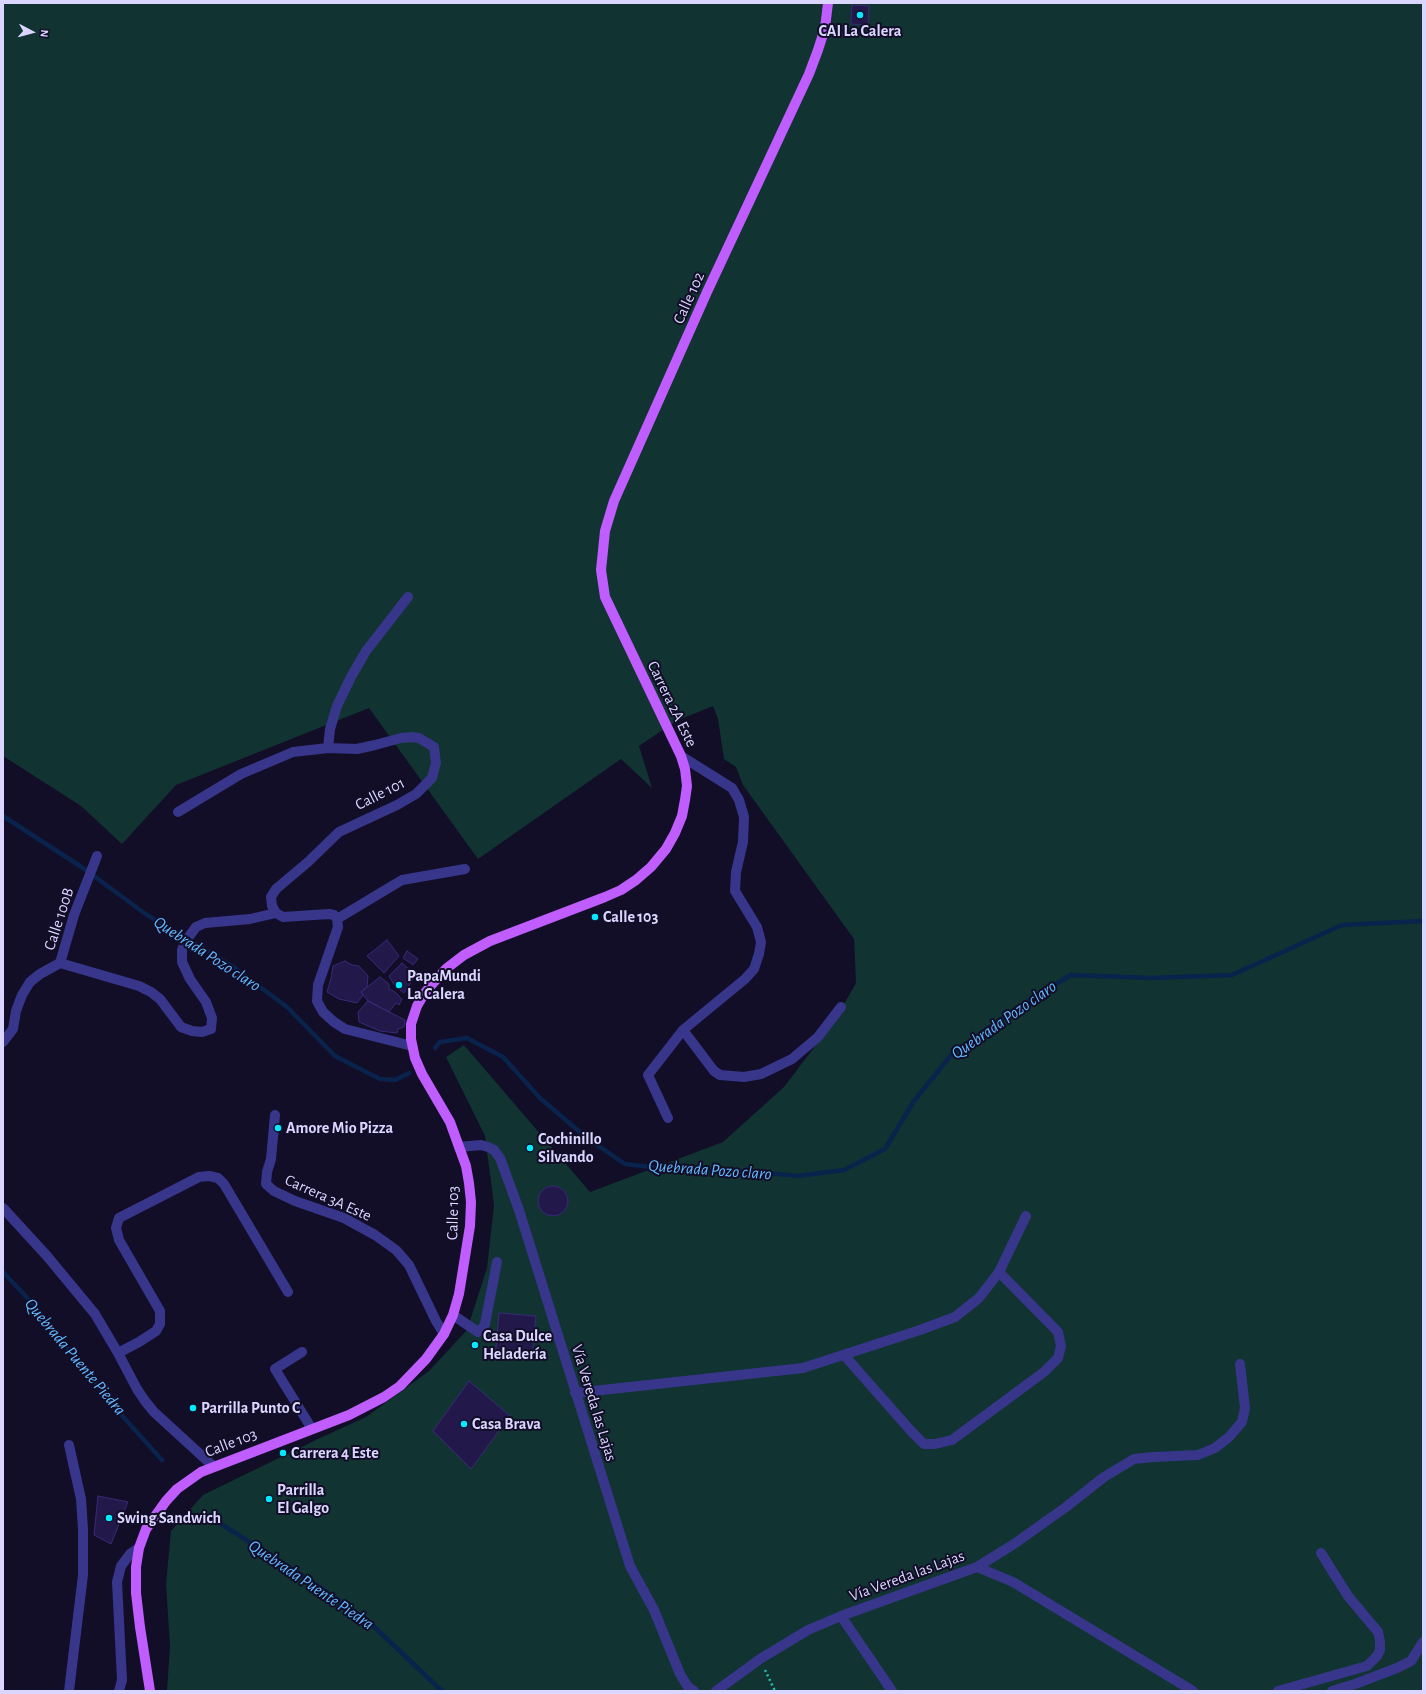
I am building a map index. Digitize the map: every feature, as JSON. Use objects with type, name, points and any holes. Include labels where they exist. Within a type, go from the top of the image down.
[{"type":"main road","name":"Calle 102","points":[[610,609],[602,583],[601,553],[605,531],[614,501],[707,292],[811,68],[825,28],[828,3]]},
{"type":"main road","name":"Carrera 2A Este","points":[[610,609],[681,756],[685,769],[687,786],[682,816]]},
{"type":"main road","name":"Calle 103","points":[[150,1691],[136,1593],[136,1567],[139,1548],[146,1529],[166,1501],[189,1480],[213,1466],[312,1429],[368,1406],[400,1386],[426,1360],[444,1334],[453,1315],[460,1288],[470,1226],[471,1202],[469,1183],[450,1122],[422,1074],[415,1058],[412,1046],[411,1024],[417,1006],[433,982],[447,968],[464,955],[490,941],[605,897],[626,886],[651,867],[666,849],[682,816]]},
{"type":"street","points":[[328,748],[330,729],[337,706],[351,677],[366,651],[408,597]]},
{"type":"street","name":"Calle 101","points":[[178,812],[241,774],[293,752],[328,748],[357,749],[375,746],[401,738],[419,738],[434,747],[436,762],[432,778],[416,794],[397,805],[339,832],[308,862],[276,889],[271,897],[272,906],[276,913]]},
{"type":"street","points":[[668,1118],[648,1075],[683,1030],[745,979],[754,969],[761,942],[757,927],[735,891],[736,872],[743,842],[744,817],[739,800],[732,788],[681,756]]},
{"type":"street","name":"Calle 100B","points":[[3,1042],[13,1029],[16,1011],[22,995],[30,982],[40,974],[60,963],[74,915],[95,859]]},
{"type":"street","points":[[337,919],[402,880],[465,869]]},
{"type":"street","points":[[60,963],[139,986],[151,992],[160,1000],[181,1027],[192,1031],[202,1032],[211,1029],[212,1018],[182,962],[182,950],[185,942],[196,927],[205,923],[250,918],[276,913],[283,917],[334,915],[337,919],[338,927],[318,985],[317,1001],[323,1012],[345,1029],[412,1046]]},
{"type":"street","points":[[683,1030],[714,1071],[720,1075],[744,1077],[761,1074],[792,1059],[818,1037],[841,1007]]},
{"type":"street","name":"Carrera 3A Este","points":[[275,1116],[271,1159],[267,1172],[266,1184],[274,1191],[295,1201],[344,1218],[375,1235],[396,1250],[409,1265],[436,1321],[444,1334]]},
{"type":"street","name":"Vía Vereda las Lajas","points":[[459,1147],[481,1145],[494,1150],[500,1158],[519,1210],[630,1566],[654,1610],[680,1674],[688,1687],[694,1691]]},
{"type":"street","points":[[118,1353],[140,1342],[156,1331],[160,1324],[160,1311],[118,1240],[116,1228],[118,1218],[199,1177],[209,1176],[218,1178],[224,1184],[288,1292]]},
{"type":"street","points":[[3,1208],[87,1304],[103,1326],[145,1401],[154,1412],[213,1466]]},
{"type":"street","points":[[575,1393],[803,1368],[920,1330],[954,1316],[979,1298],[999,1272],[1026,1216]]},
{"type":"street","points":[[453,1315],[478,1332],[481,1330],[485,1324],[497,1262]]},
{"type":"street","points":[[844,1355],[924,1444],[935,1444],[952,1440],[1044,1372],[1058,1358],[1062,1346],[1058,1332],[999,1272]]},
{"type":"street","points":[[302,1352],[276,1369],[312,1429]]},
{"type":"street","points":[[977,1567],[1014,1544],[1066,1507],[1104,1477],[1134,1459],[1198,1455],[1215,1448],[1229,1437],[1242,1422],[1245,1408],[1240,1364]]},
{"type":"street","points":[[69,1445],[78,1484],[83,1529],[83,1575],[69,1691]]},
{"type":"street","name":"Calle 103","points":[[119,1691],[122,1680],[117,1582],[121,1566],[130,1554],[139,1548]]},
{"type":"street","points":[[1278,1691],[1367,1666],[1377,1656],[1380,1650],[1378,1632],[1348,1596],[1321,1554]]},
{"type":"street","name":"Vía Vereda las Lajas","points":[[716,1691],[760,1659],[808,1630],[841,1616],[977,1567],[1013,1582],[1194,1691]]},
{"type":"street","points":[[841,1616],[892,1691]]},
{"type":"street","points":[[1332,1691],[1355,1684],[1411,1661],[1423,1642]]},
{"type":"path","points":[[760,1659],[775,1691]]},
{"type":"green space","points":[[3,3],[1423,3],[1423,1691],[167,1691],[170,1646],[166,1584],[171,1531],[203,1495],[366,1417],[429,1371],[467,1330],[487,1268],[494,1205],[485,1136],[446,1057],[464,1045],[590,1192],[723,1142],[784,1087],[835,1020],[856,983],[854,939],[743,785],[736,767],[724,759],[718,719],[713,706],[676,721],[639,746],[652,788],[621,759],[478,859],[369,708],[176,785],[122,844],[81,806],[3,756]]},
{"type":"building","name":"CAI La Calera","points":[[852,5],[869,6],[868,25],[851,24]]},
{"type":"building","points":[[387,940],[399,956],[384,973],[367,956]]},
{"type":"building","points":[[407,951],[418,959],[413,965],[403,958]]},
{"type":"building","points":[[345,961],[352,965],[359,966],[368,976],[367,987],[361,992],[363,995],[357,1003],[339,999],[327,992],[333,966]]},
{"type":"building","points":[[402,963],[416,975],[404,993],[395,986],[389,976]]},
{"type":"building","points":[[380,977],[389,984],[389,989],[395,992],[402,999],[399,1005],[396,1003],[389,1012],[368,1001],[361,992]]},
{"type":"building","points":[[368,1001],[405,1020],[404,1027],[398,1029],[397,1033],[380,1031],[359,1022],[358,1012]]},
{"type":"building","points":[[553,1186],[564,1190],[568,1201],[564,1212],[553,1216],[542,1212],[538,1201],[542,1190]]},
{"type":"building","points":[[499,1313],[536,1316],[532,1358],[495,1360]]},
{"type":"building","points":[[469,1381],[510,1416],[471,1469],[433,1431]]},
{"type":"building","name":"Swing Sandwich","points":[[98,1496],[128,1502],[111,1544],[94,1535]]},
{"type":"waterway","name":"Quebrada Pozo claro","points":[[3,816],[83,868],[147,915],[232,966],[287,1007],[335,1056],[380,1079],[395,1080],[409,1073]]},
{"type":"waterway","name":"Quebrada Pozo claro","points":[[435,1048],[440,1042],[467,1038],[503,1057],[541,1099],[587,1138],[625,1164],[669,1169],[747,1171],[798,1176],[844,1170],[885,1149],[914,1101],[951,1055],[1018,1007],[1071,975],[1151,978],[1232,975],[1342,925],[1423,921]]},
{"type":"waterway","name":"Quebrada Puente Piedra","points":[[3,1272],[32,1303],[117,1410],[162,1460]]},
{"type":"waterway","name":"Quebrada Puente Piedra","points":[[210,1517],[311,1581],[367,1620],[442,1691]]},
{"type":"place","name":"CAI La Calera","points":[[860,15]]},
{"type":"place","name":"Calle 103","points":[[595,917]]},
{"type":"place","name":"PapaMundi La Calera","points":[[399,985]]},
{"type":"place","name":"Amore Mio Pizza","points":[[278,1128]]},
{"type":"place","name":"Cochinillo Silvando","points":[[530,1148]]},
{"type":"place","name":"Casa Dulce Heladería","points":[[475,1345]]},
{"type":"place","name":"Parrilla Punto C","points":[[193,1408]]},
{"type":"place","name":"Casa Brava","points":[[464,1424]]},
{"type":"place","name":"Carrera 4 Este","points":[[283,1453]]},
{"type":"place","name":"Parrilla El Galgo","points":[[269,1499]]},
{"type":"place","name":"Swing Sandwich","points":[[109,1518]]}]
